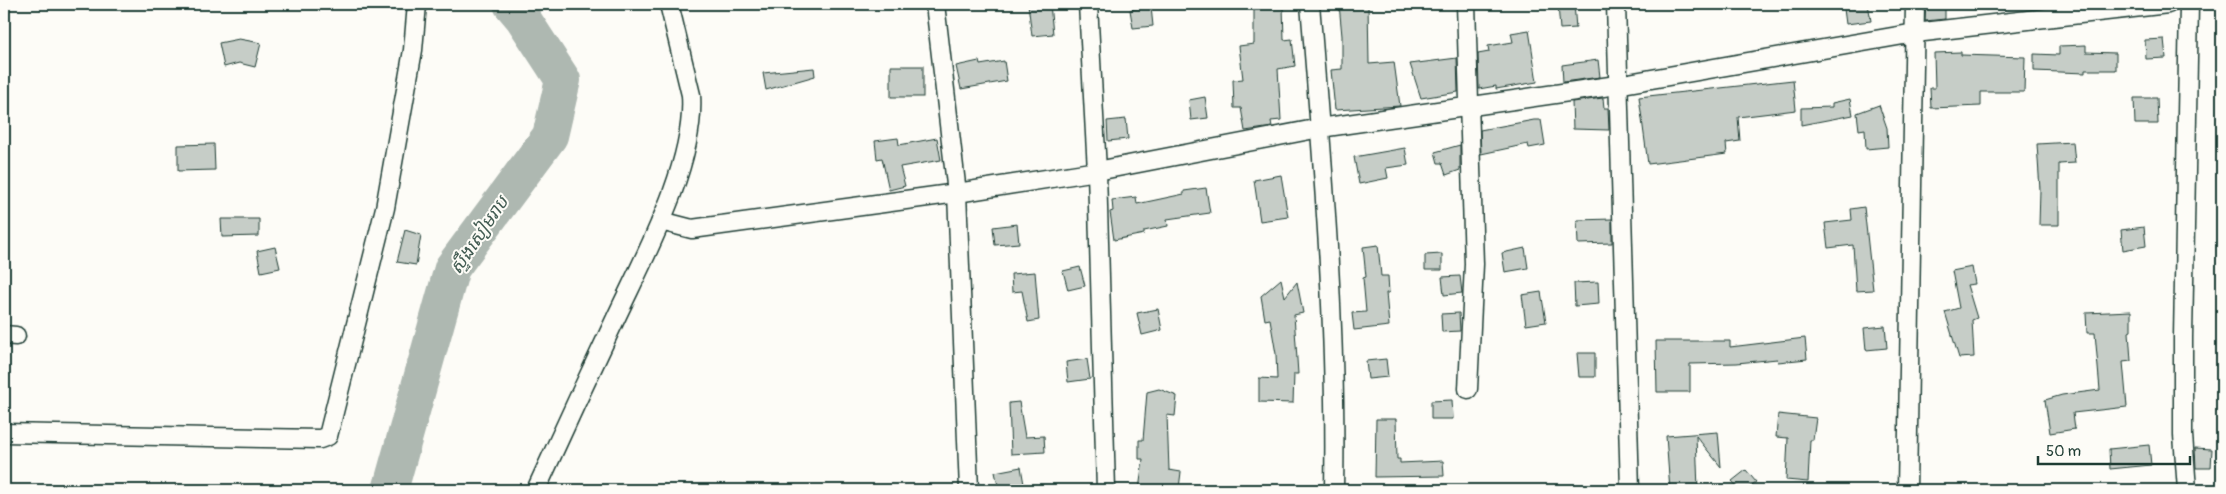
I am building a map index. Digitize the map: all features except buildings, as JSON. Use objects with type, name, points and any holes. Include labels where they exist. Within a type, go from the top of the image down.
[{"type":"street","points":[[4,433],[320,439],[328,436],[385,208],[413,50],[417,4]]},
{"type":"street","points":[[536,490],[661,221],[683,155],[692,110],[686,68],[668,4]]},
{"type":"street","points":[[935,4],[957,193],[969,490]]},
{"type":"street","points":[[1088,4],[1097,171],[1106,490]]},
{"type":"street","points":[[1310,4],[1320,128],[1333,360],[1334,490]]},
{"type":"street","points":[[1466,4],[1474,264],[1468,389]]},
{"type":"street","points":[[1616,4],[1630,490]]},
{"type":"street","points":[[1907,490],[1915,4]]},
{"type":"street","points":[[661,221],[692,229],[957,193],[1097,171],[1320,128],[1617,85],[1915,33],[2168,4]]},
{"type":"street","points":[[2187,490],[2183,435],[2183,338],[2189,4]]},
{"type":"waterway","name":"ស្ទឹងសៀមរាប","points":[[390,490],[452,268],[550,136],[563,80],[522,17],[511,4]]}]
